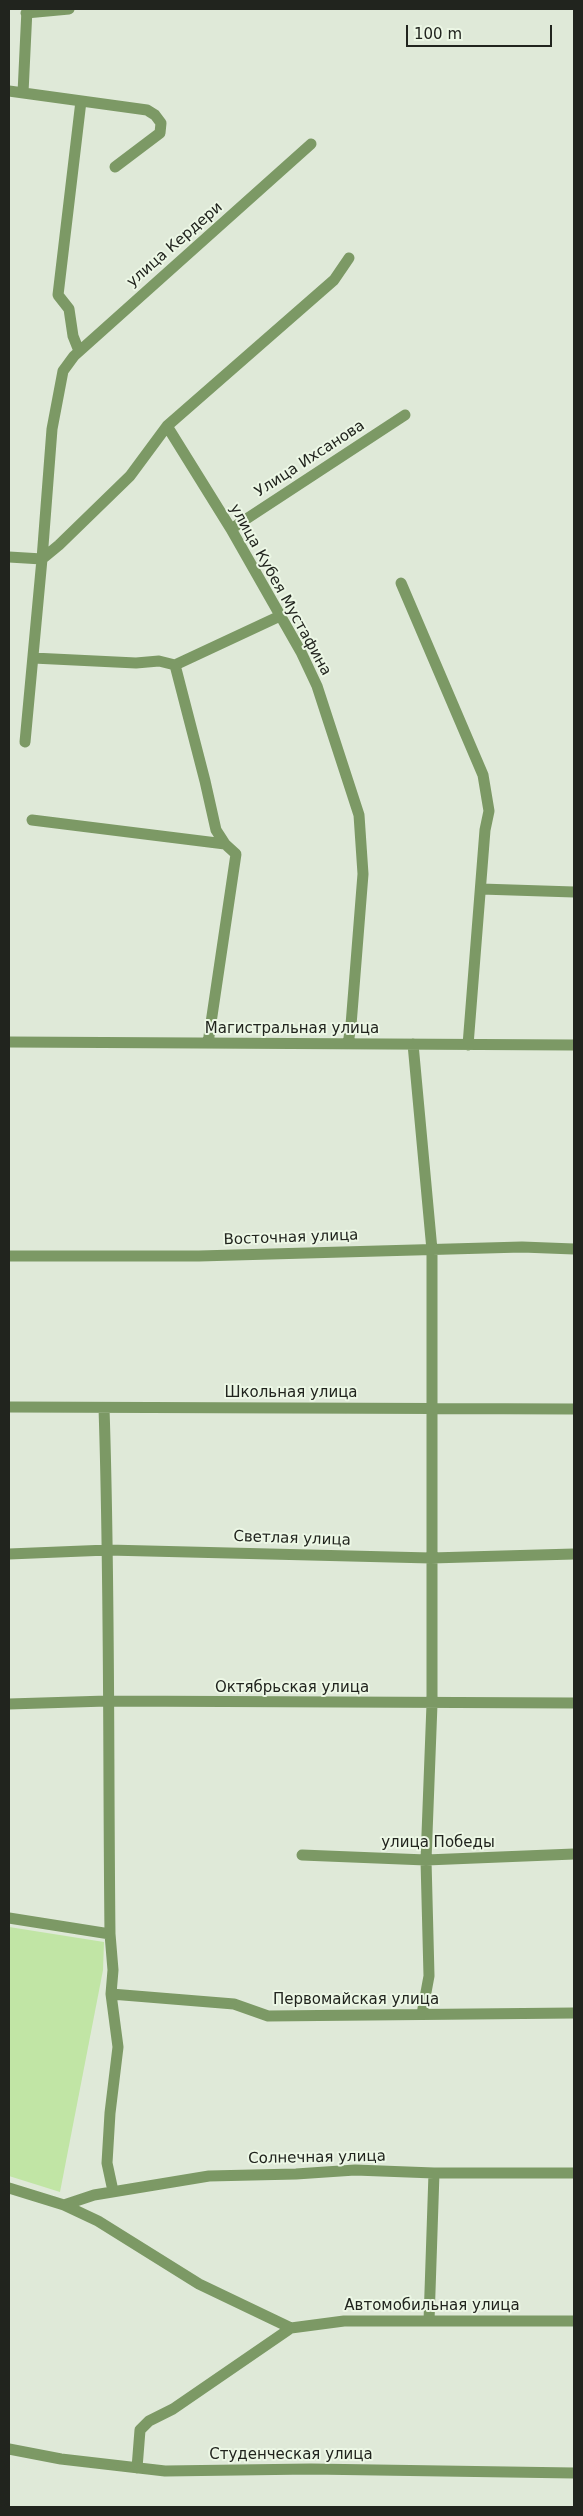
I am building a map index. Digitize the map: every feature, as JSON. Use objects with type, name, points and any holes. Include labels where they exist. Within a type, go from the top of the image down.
[{"type":"street","points":[[23,93],[26,11],[69,9]]},
{"type":"street","points":[[9,91],[147,110],[155,115],[161,123],[160,132],[115,167]]},
{"type":"street","points":[[79,351],[69,309],[58,295],[81,101]]},
{"type":"street","name":"улица Кердери","points":[[42,559],[52,428],[63,371],[79,351],[311,144]]},
{"type":"street","points":[[9,557],[42,559],[59,545],[130,476],[168,426],[334,280],[349,258]]},
{"type":"street","name":"Улица Ихсанова","points":[[231,529],[405,415]]},
{"type":"street","name":"улица Кубея Мустафина","points":[[168,426],[231,529],[301,652],[317,686],[359,815],[363,874],[352,1025],[348,1044]]},
{"type":"street","points":[[25,742],[42,559]]},
{"type":"street","points":[[401,583],[483,775],[489,811],[485,830],[468,1045]]},
{"type":"street","points":[[33,658],[136,663],[159,661],[175,666],[280,616]]},
{"type":"street","points":[[175,666],[206,781],[216,830],[225,844],[236,854],[208,1043]]},
{"type":"street","points":[[32,820],[225,844]]},
{"type":"street","points":[[481,889],[574,892]]},
{"type":"street","name":"Магистральная улица","points":[[9,1042],[574,1045]]},
{"type":"street","points":[[413,1044],[432,1250],[432,1704],[426,1860],[429,1976],[422,2014]]},
{"type":"street","name":"Восточная улица","points":[[9,1256],[180,1256],[522,1247],[574,1249]]},
{"type":"street","name":"Школьная улица","points":[[9,1406],[574,1409]]},
{"type":"street","points":[[104,1408],[108,1550],[110,1934],[113,1970],[111,1994],[118,2047],[110,2112],[107,2164],[112,2191]]},
{"type":"street","name":"Светлая улица","points":[[9,1554],[108,1550],[431,1558],[574,1554]]},
{"type":"street","name":"Октябрьская улица","points":[[9,1704],[108,1701],[432,1704],[574,1702]]},
{"type":"street","name":"улица Победы","points":[[302,1855],[426,1860],[574,1854]]},
{"type":"street","points":[[9,1918],[110,1934]]},
{"type":"street","name":"Первомайская улица","points":[[111,1994],[234,2004],[268,2016],[574,2014]]},
{"type":"street","name":"Солнечная улица","points":[[64,2205],[112,2191],[209,2176],[296,2174],[355,2170],[434,2173],[574,2173]]},
{"type":"street","points":[[429,2321],[434,2173]]},
{"type":"street","points":[[9,2188],[64,2205],[98,2221],[199,2284],[291,2328],[173,2409],[144,2425],[140,2430],[137,2468]]},
{"type":"street","name":"Автомобильная улица","points":[[291,2328],[344,2321],[574,2320]]},
{"type":"street","name":"Студенческая улица","points":[[9,2449],[61,2459],[165,2471],[311,2469],[574,2473]]},
{"type":"green space","points":[[9,1927],[104,1942],[103,1970],[60,2192],[9,2176]]}]
